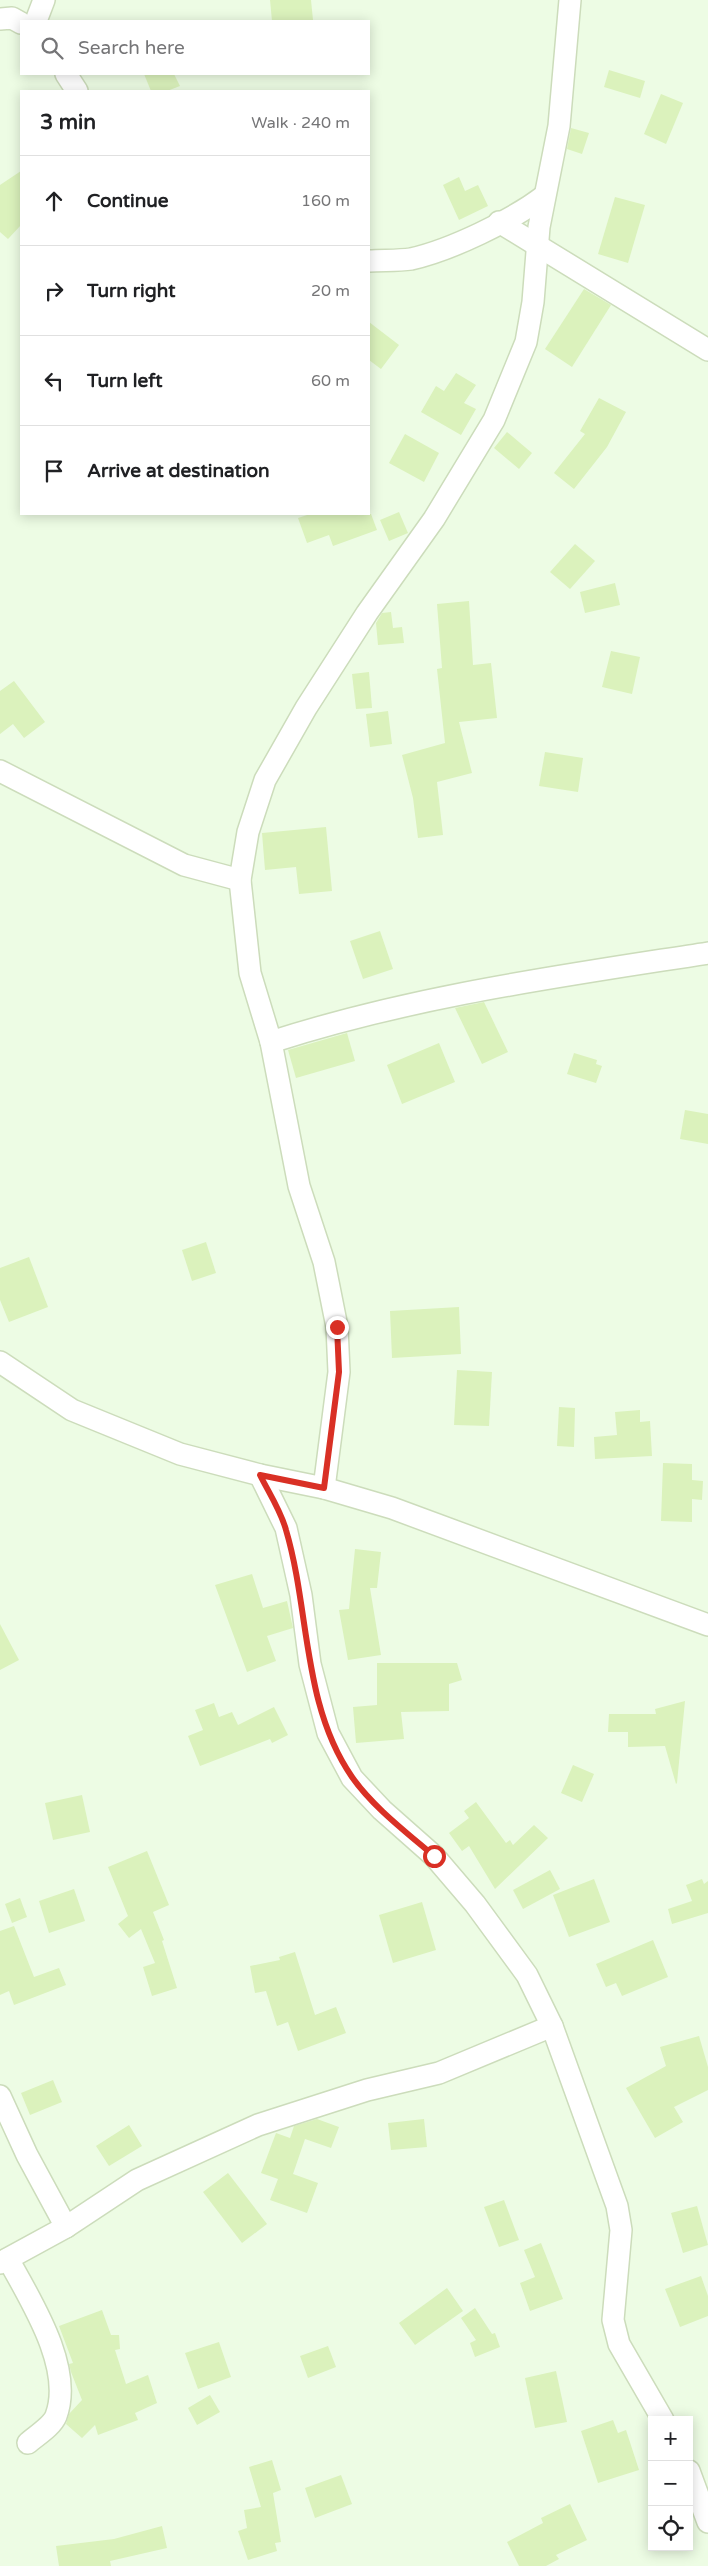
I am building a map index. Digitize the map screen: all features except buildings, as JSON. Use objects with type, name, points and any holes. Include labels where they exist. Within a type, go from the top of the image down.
[{"type":"street","points":[[36,20],[44,0]]},
{"type":"street","points":[[324,1488],[339,1372],[337,1327],[324,1262],[299,1186],[271,1042],[250,973],[240,880],[248,832],[265,780],[306,708],[367,613],[434,519],[494,420],[526,342],[533,302],[537,246],[544,196],[559,126],[570,0]]},
{"type":"street","points":[[0,19],[12,18],[20,22]]},
{"type":"street","points":[[67,75],[77,90]]},
{"type":"street","points":[[370,261],[410,259],[449,247],[524,211],[544,196]]},
{"type":"street","points":[[499,222],[708,350]]},
{"type":"street","points":[[0,771],[184,865],[240,880]]},
{"type":"street","points":[[271,1042],[329,1023],[444,995],[708,953]]},
{"type":"street","points":[[0,1362],[72,1410],[180,1454],[260,1475],[324,1488],[392,1508],[708,1625]]},
{"type":"street","points":[[260,1475],[286,1528],[301,1595],[310,1664],[328,1733],[352,1778],[434,1856],[475,1904],[528,1975],[552,2026],[617,2206],[621,2230],[613,2320],[619,2344],[661,2416]]},
{"type":"street","points":[[28,2443],[56,2418],[62,2387],[44,2326],[4,2261],[66,2226],[137,2180],[258,2125],[367,2090],[439,2073],[552,2026]]},
{"type":"street","points":[[0,2096],[27,2155],[66,2226]]},
{"type":"street","points":[[693,2482],[708,2522]]},
{"type":"route","points":[[337,1327],[339,1372],[324,1488],[260,1475],[286,1528],[301,1595],[310,1664],[328,1733],[352,1778],[382,1810],[434,1856]]}]
